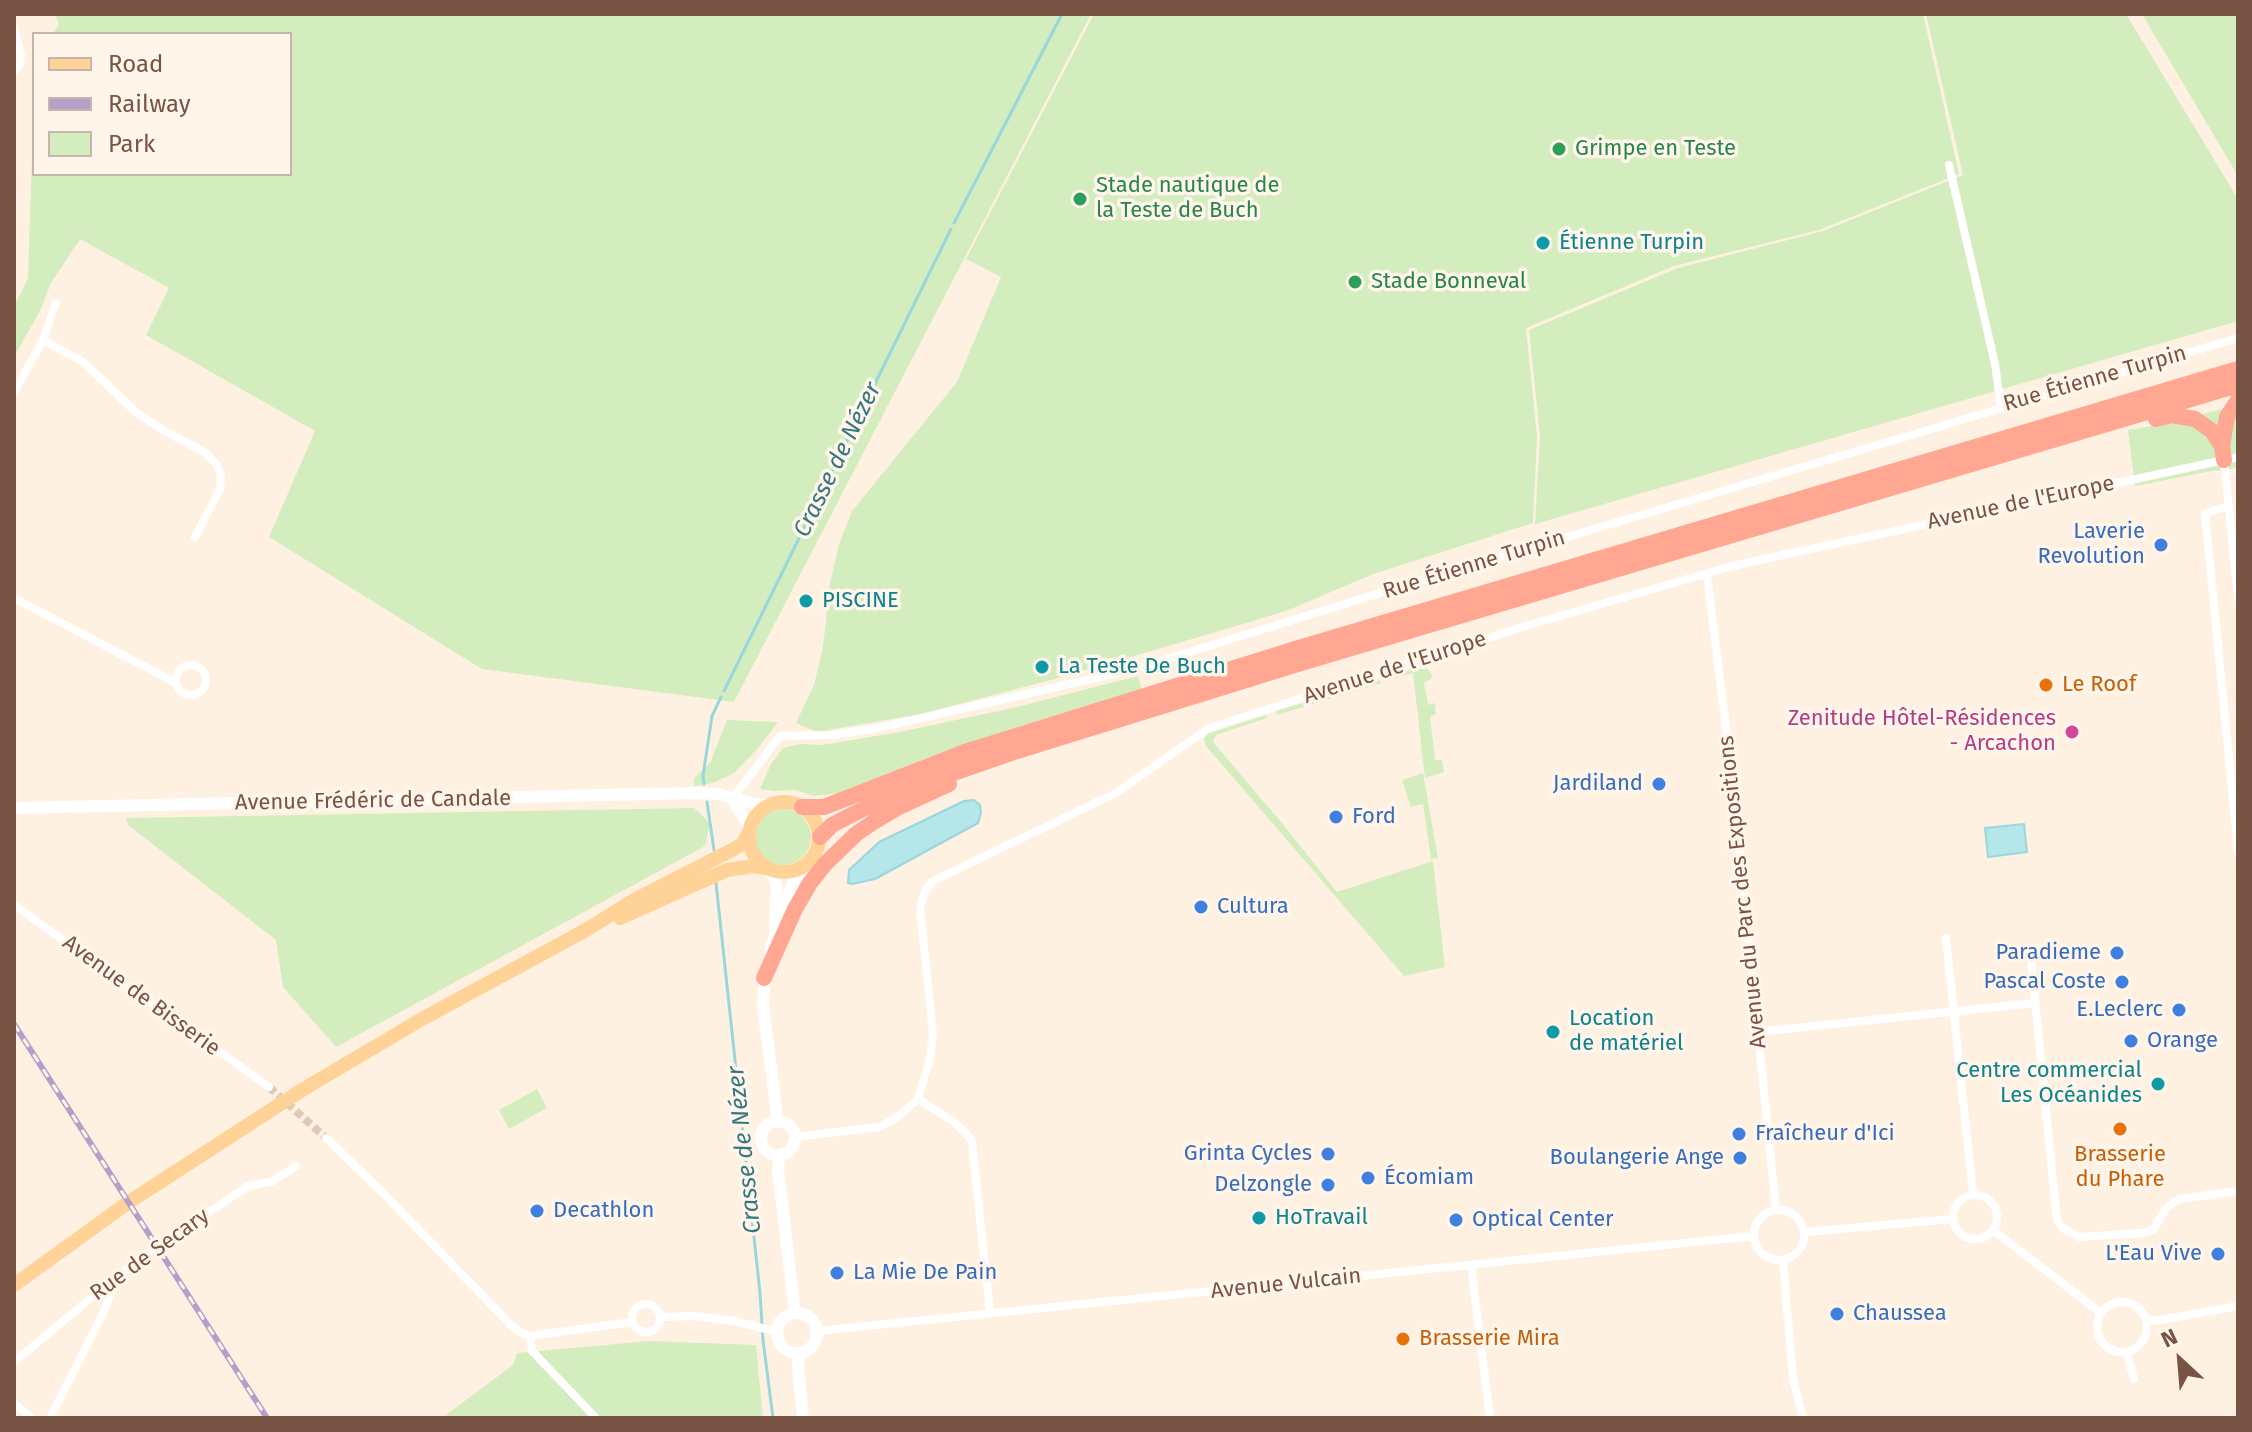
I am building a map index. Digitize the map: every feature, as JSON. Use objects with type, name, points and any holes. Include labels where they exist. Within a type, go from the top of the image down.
[{"type":"highway","points":[[802,807],[824,807],[965,752],[1269,657],[2238,369]]},
{"type":"highway","points":[[820,837],[840,820],[925,783],[1017,751],[1304,662],[2238,385]]},
{"type":"highway","points":[[2228,455],[2227,417],[2238,400]]},
{"type":"highway","points":[[2087,430],[2134,425],[2172,415],[2186,416],[2204,424],[2228,455]]},
{"type":"highway","points":[[764,978],[810,883],[840,848],[875,821],[897,808],[973,775],[1149,711]]},
{"type":"main road","points":[[14,1285],[129,1202],[302,1090],[636,899],[742,844],[757,814],[770,805],[784,802],[802,807],[818,825],[820,837],[812,858],[804,866],[785,873],[754,866],[727,870],[586,930]]},
{"type":"main road","points":[[749,831],[752,853],[768,869]]},
{"type":"street","points":[[14,28],[21,55],[20,64],[14,72]]},
{"type":"street","points":[[1949,165],[1995,364],[2001,407]]},
{"type":"street","points":[[14,392],[43,340],[56,303]]},
{"type":"street","name":"Rue Étienne Turpin","points":[[732,799],[780,736],[834,735],[878,728],[1131,670],[1419,581],[2238,338]]},
{"type":"street","points":[[43,340],[83,362],[137,413],[206,453],[217,465],[221,476],[220,489],[195,537]]},
{"type":"street","points":[[2228,455],[2229,506],[2238,598]]},
{"type":"street","name":"Avenue de l'Europe","points":[[918,1099],[930,1058],[933,1033],[920,908],[926,889],[933,881],[1116,793],[1209,728],[1519,628],[1732,566],[2228,455]]},
{"type":"street","points":[[2229,506],[2205,513],[2235,791],[2238,851]]},
{"type":"street","name":"Avenue du Parc des Expositions","points":[[1707,575],[1730,761],[1776,1210]]},
{"type":"street","points":[[14,598],[176,683]]},
{"type":"street","name":"Avenue Frédéric de Candale","points":[[14,808],[684,793],[718,794],[770,805]]},
{"type":"street","points":[[732,799],[749,831]]},
{"type":"street","points":[[778,1122],[766,1044],[764,978],[775,931],[793,883],[804,866]]},
{"type":"street","points":[[768,869],[777,889],[775,931]]},
{"type":"street","name":"Avenue de Bisserie","points":[[14,905],[269,1087]]},
{"type":"street","points":[[1946,938],[1973,1194]]},
{"type":"street","points":[[2031,959],[2056,1212],[2058,1222],[2064,1229],[2079,1237],[2144,1233],[2154,1229],[2166,1208],[2179,1199],[2238,1191]]},
{"type":"street","points":[[1757,1032],[2035,1003]]},
{"type":"street","points":[[795,1137],[879,1127],[895,1119],[918,1099],[954,1122],[972,1142],[990,1313]]},
{"type":"street","points":[[778,1122],[791,1127],[795,1137],[789,1151],[779,1155],[764,1147],[762,1136],[767,1126],[778,1122]]},
{"type":"street","points":[[326,1138],[520,1332],[530,1336],[632,1322]]},
{"type":"street","points":[[779,1155],[778,1170],[795,1313]]},
{"type":"street","name":"Rue de Secary","points":[[14,1362],[115,1278],[163,1243],[248,1186],[273,1181],[296,1166]]},
{"type":"street","points":[[1973,1194],[1987,1198],[1996,1209],[1996,1224],[1982,1238],[1969,1239],[1957,1231],[1952,1219],[1955,1205],[1973,1194]]},
{"type":"street","points":[[1776,1210],[1793,1214],[1805,1232],[1799,1250],[1783,1260],[1769,1258],[1762,1253],[1754,1236],[1762,1216],[1776,1210]]},
{"type":"street","points":[[1805,1232],[1952,1219]]},
{"type":"street","points":[[1993,1230],[2101,1313]]},
{"type":"street","name":"Avenue Vulcain","points":[[817,1331],[1754,1236]]},
{"type":"street","points":[[1783,1260],[1793,1379],[1803,1418]]},
{"type":"street","points":[[1471,1265],[1490,1418]]},
{"type":"street","points":[[50,1418],[106,1307],[115,1278]]},
{"type":"street","points":[[2129,1302],[2143,1311],[2147,1319],[2146,1336],[2134,1349],[2126,1352],[2117,1352],[2102,1343],[2096,1328],[2101,1313],[2114,1303],[2129,1302]]},
{"type":"street","points":[[646,1304],[657,1310],[660,1317],[655,1329],[646,1332],[637,1329],[632,1322],[635,1310],[646,1304]]},
{"type":"street","points":[[2147,1319],[2155,1321],[2238,1306]]},
{"type":"street","points":[[660,1317],[695,1316],[772,1330],[786,1349],[799,1353],[811,1348],[817,1337],[816,1325],[807,1316],[795,1313],[772,1330]]},
{"type":"street","points":[[530,1336],[532,1351],[596,1418]]},
{"type":"street","points":[[2126,1352],[2134,1379]]},
{"type":"street","points":[[799,1353],[803,1418]]},
{"type":"street","points":[[14,1403],[32,1418]]},
{"type":"green space","points":[[55,14],[1091,14],[734,702],[482,669],[269,537],[315,431],[146,335],[169,288],[80,239],[51,283],[41,309],[14,357],[14,307],[28,278],[32,154],[32,176],[292,176],[292,32],[54,32],[59,24]]},
{"type":"green space","points":[[1094,14],[1923,14],[1959,174],[1819,230],[1674,266],[1526,328],[1537,436],[1533,523],[1373,574],[1291,609],[1062,677],[921,714],[817,732],[796,723],[814,685],[839,544],[852,511],[957,382],[1001,277],[966,259]]},
{"type":"green space","points":[[1926,14],[2126,14],[2238,199],[2238,321],[1535,524],[1540,437],[1529,330],[1678,268],[1823,231],[1963,175]]},
{"type":"green space","points":[[2142,14],[2238,14],[2238,176]]},
{"type":"green space","points":[[2238,404],[2238,468],[2135,486],[2128,430],[2176,422]]},
{"type":"green space","points":[[1420,666],[1431,673],[1432,678],[1424,683],[1428,705],[1435,703],[1436,714],[1430,717],[1435,760],[1442,760],[1444,772],[1425,778],[1413,673],[1389,680]]},
{"type":"green space","points":[[1138,676],[1142,690],[929,757],[842,793],[813,796],[796,790],[760,789],[771,764],[783,748],[900,732],[1017,707]]},
{"type":"green space","points":[[1379,680],[1382,683],[1277,715],[1276,711]]},
{"type":"green space","points":[[1266,715],[1267,718],[1216,735],[1213,742],[1337,892],[1433,861],[1445,967],[1404,976],[1206,746],[1204,739],[1207,734]]},
{"type":"green space","points":[[727,720],[778,722],[734,773],[713,783],[694,786],[694,778],[710,763]]},
{"type":"green space","points":[[1423,773],[1438,858],[1431,859],[1423,804],[1411,807],[1402,780]]},
{"type":"green space","points":[[694,808],[710,823],[705,846],[336,1047],[283,987],[276,940],[128,825],[126,818]]},
{"type":"green space","points":[[783,809],[803,817],[811,837],[803,857],[783,865],[763,857],[755,837],[763,817]]},
{"type":"green space","points":[[537,1089],[547,1108],[509,1129],[499,1110]]},
{"type":"green space","points":[[649,1341],[756,1345],[763,1418],[442,1418],[513,1365],[517,1353]]},
{"type":"water","points":[[974,800],[980,805],[978,823],[875,879],[848,883],[849,870],[879,842],[964,801]]},
{"type":"water","points":[[2024,824],[2027,852],[1988,857],[1985,828]]},
{"type":"waterway","name":"Crasse de Nézer","points":[[954,223],[1062,14]]},
{"type":"waterway","name":"Crasse de Nézer","points":[[724,691],[951,229]]},
{"type":"waterway","name":"Crasse de Nézer","points":[[704,784],[712,716],[721,697]]},
{"type":"waterway","name":"Crasse de Nézer","points":[[707,802],[714,850]]},
{"type":"waterway","name":"Crasse de Nézer","points":[[716,883],[773,1418]]},
{"type":"tunnel","points":[[269,1087],[326,1138]]},
{"type":"railway","points":[[14,1024],[267,1418]]},
{"type":"place","name":"Grimpe en Teste","points":[[1559,149]]},
{"type":"place","name":"Stade nautique de la Teste de Buch","points":[[1080,199]]},
{"type":"place","name":"Étienne Turpin","points":[[1543,243]]},
{"type":"place","name":"Stade Bonneval","points":[[1355,282]]},
{"type":"place","name":"Laverie Revolution","points":[[2161,545]]},
{"type":"place","name":"PISCINE","points":[[806,601]]},
{"type":"place","name":"La Teste De Buch","points":[[1042,667]]},
{"type":"place","name":"Le Roof","points":[[2046,685]]},
{"type":"place","name":"Zenitude Hôtel-Résidences - Arcachon","points":[[2072,732]]},
{"type":"place","name":"Jardiland","points":[[1659,784]]},
{"type":"place","name":"Ford","points":[[1336,817]]},
{"type":"place","name":"Cultura","points":[[1201,907]]},
{"type":"place","name":"Paradieme","points":[[2117,953]]},
{"type":"place","name":"Pascal Coste","points":[[2122,982]]},
{"type":"place","name":"E.Leclerc","points":[[2179,1010]]},
{"type":"place","name":"Location de matériel","points":[[1553,1032]]},
{"type":"place","name":"Orange","points":[[2131,1041]]},
{"type":"place","name":"Centre commercial Les Océanides","points":[[2158,1084]]},
{"type":"place","name":"Brasserie du Phare","points":[[2120,1129]]},
{"type":"place","name":"Fraîcheur d'Ici","points":[[1739,1134]]},
{"type":"place","name":"Grinta Cycles","points":[[1328,1154]]},
{"type":"place","name":"Boulangerie Ange","points":[[1740,1158]]},
{"type":"place","name":"Écomiam","points":[[1368,1178]]},
{"type":"place","name":"Delzongle","points":[[1328,1185]]},
{"type":"place","name":"Decathlon","points":[[537,1211]]},
{"type":"place","name":"HoTravail","points":[[1259,1218]]},
{"type":"place","name":"Optical Center","points":[[1456,1220]]},
{"type":"place","name":"L'Eau Vive","points":[[2218,1254]]},
{"type":"place","name":"La Mie De Pain","points":[[837,1273]]},
{"type":"place","name":"Chaussea","points":[[1837,1314]]},
{"type":"place","name":"Brasserie Mira","points":[[1403,1339]]}]
